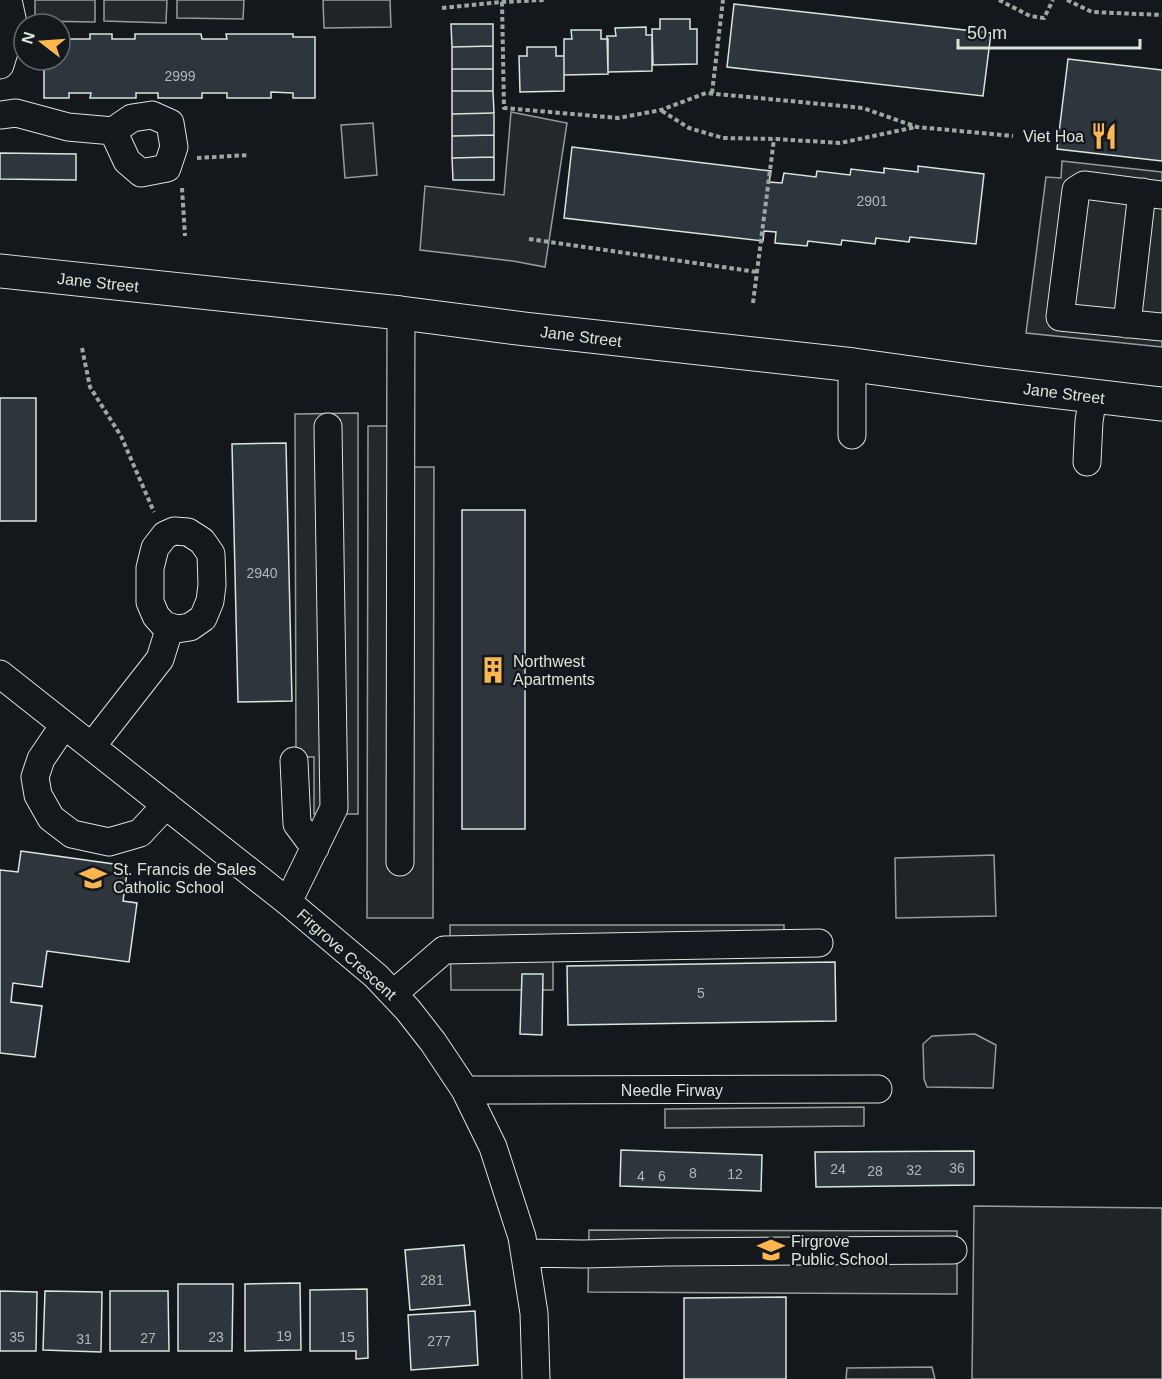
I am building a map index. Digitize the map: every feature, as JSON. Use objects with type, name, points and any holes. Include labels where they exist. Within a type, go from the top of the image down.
[{"type":"main road","name":"Jane Street","points":[[0,272],[401,313],[854,365],[1162,404]]},
{"type":"street","points":[[0,65],[13,23],[8,0]]},
{"type":"street","points":[[0,115],[16,113],[68,127],[113,131]]},
{"type":"street","points":[[1127,324],[1152,193],[1084,184],[1076,190],[1060,316],[1127,324],[1162,327]]},
{"type":"street","points":[[400,862],[401,313]]},
{"type":"street","points":[[852,435],[854,365]]},
{"type":"street","points":[[1086,462],[1089,422],[1094,397]]},
{"type":"street","points":[[288,902],[334,808],[328,427]]},
{"type":"street","points":[[174,531],[188,532],[202,541],[211,554],[210,601],[203,618],[190,627],[177,629],[164,625],[156,616],[150,602],[150,568],[155,548],[165,535],[174,531]]},
{"type":"street","points":[[92,746],[160,659],[171,627]]},
{"type":"street","name":"Firgrove Crescent","points":[[0,674],[288,902],[376,976],[433,1042],[465,1090],[493,1147],[522,1236],[534,1313],[536,1379]]},
{"type":"street","points":[[64,725],[41,759],[36,777],[38,795],[51,818],[72,834],[109,842],[140,833],[166,805]]},
{"type":"street","points":[[294,761],[297,824],[315,848]]},
{"type":"street","points":[[393,993],[444,950],[819,943]]},
{"type":"street","name":"Needle Firway","points":[[465,1090],[878,1089]]},
{"type":"street","points":[[525,1253],[953,1250]]},
{"type":"path","points":[[442,8],[544,0]]},
{"type":"path","points":[[712,93],[723,0]]},
{"type":"path","points":[[999,0],[1030,16],[1044,18],[1053,0]]},
{"type":"path","points":[[1067,0],[1092,12],[1162,15]]},
{"type":"path","points":[[502,2],[504,108],[618,118],[661,110],[706,93],[712,93],[863,108],[917,127],[1013,136]]},
{"type":"path","points":[[661,110],[689,128],[723,138],[840,143],[917,127]]},
{"type":"path","points":[[753,303],[774,139]]},
{"type":"path","points":[[192,159],[249,155]]},
{"type":"path","points":[[529,239],[757,272]]},
{"type":"path","points":[[82,348],[90,387],[121,436],[165,535]]},
{"type":"shaded area","points":[[35,0],[95,0],[95,22],[72,22],[72,12],[35,12]]},
{"type":"shaded area","points":[[104,0],[167,0],[166,23],[104,21]]},
{"type":"shaded area","points":[[177,0],[244,0],[243,19],[177,18]]},
{"type":"shaded area","points":[[323,0],[390,0],[391,27],[324,28]]},
{"type":"shaded area","points":[[511,112],[567,123],[545,267],[420,250],[425,186],[504,195]]},
{"type":"shaded area","points":[[373,123],[377,175],[345,178],[341,125]]},
{"type":"shaded area","points":[[1062,161],[1162,172],[1162,347],[1026,333],[1046,177],[1061,178]]},
{"type":"shaded area","points":[[358,413],[358,814],[314,814],[314,757],[296,757],[295,414]]},
{"type":"shaded area","points":[[368,426],[414,426],[414,467],[434,467],[433,918],[367,918]]},
{"type":"shaded area","points":[[994,855],[996,916],[896,918],[895,858]]},
{"type":"shaded area","points":[[450,925],[784,925],[784,954],[553,955],[553,990],[451,990]]},
{"type":"shaded area","points":[[975,1034],[996,1045],[993,1088],[927,1087],[924,1079],[923,1044],[932,1036]]},
{"type":"shaded area","points":[[864,1107],[864,1126],[665,1128],[665,1109]]},
{"type":"shaded area","points":[[974,1206],[1162,1208],[1162,1379],[972,1379]]},
{"type":"shaded area","points":[[589,1230],[957,1231],[957,1294],[588,1292]]},
{"type":"shaded area","points":[[932,1367],[935,1379],[846,1379],[847,1368]]},
{"type":"building","points":[[734,4],[991,33],[983,96],[727,67]]},
{"type":"building","points":[[660,19],[690,19],[690,29],[697,29],[697,64],[653,65],[652,29],[660,29]]},
{"type":"building","points":[[451,24],[493,24],[493,46],[452,47]]},
{"type":"building","points":[[646,27],[646,35],[652,35],[652,71],[608,72],[607,36],[616,36],[615,28]]},
{"type":"building","points":[[571,30],[601,30],[601,39],[608,39],[608,74],[564,75],[564,39],[572,39]]},
{"type":"building","points":[[90,34],[112,34],[112,39],[135,39],[135,34],[201,34],[202,39],[227,39],[226,34],[293,34],[293,37],[315,37],[315,98],[293,98],[293,93],[271,92],[271,98],[227,98],[227,93],[202,93],[202,98],[158,98],[158,93],[136,93],[136,98],[90,98],[91,93],[69,93],[69,98],[44,98],[44,72],[72,72],[72,39],[90,39]]},
{"type":"building","points":[[493,46],[493,69],[452,69],[452,47]]},
{"type":"building","points":[[527,47],[556,47],[556,56],[564,56],[564,91],[520,92],[519,56],[527,56]]},
{"type":"building","points":[[1068,59],[1162,70],[1162,161],[1057,149]]},
{"type":"building","points":[[452,69],[493,69],[493,91],[452,91]]},
{"type":"building","points":[[452,91],[493,91],[494,113],[452,114]]},
{"type":"building","points":[[494,113],[494,135],[452,136],[452,114]]},
{"type":"building","points":[[494,135],[494,157],[452,158],[452,136]]},
{"type":"building","points":[[572,147],[771,171],[769,182],[782,183],[784,173],[816,177],[817,171],[850,175],[851,169],[884,173],[884,168],[918,172],[918,166],[984,174],[976,244],[910,237],[909,242],[876,238],[875,244],[842,240],[841,245],[808,241],[807,246],[775,243],[776,232],[764,231],[763,241],[564,218]]},
{"type":"building","points":[[0,153],[76,154],[76,180],[0,179]]},
{"type":"building","points":[[494,157],[494,180],[453,180],[452,158]]},
{"type":"building","points":[[0,398],[36,398],[36,521],[0,521]]},
{"type":"building","points":[[286,443],[292,701],[238,702],[232,444]]},
{"type":"building","name":"Northwest Apartments","points":[[462,510],[525,510],[525,829],[462,829]]},
{"type":"building","points":[[21,851],[128,866],[123,901],[137,903],[129,962],[47,951],[42,987],[13,983],[11,1002],[42,1006],[35,1057],[0,1053],[0,870],[18,872]]},
{"type":"building","points":[[835,962],[836,1021],[568,1025],[567,966]]},
{"type":"building","points":[[522,974],[543,974],[542,1035],[520,1034]]},
{"type":"building","points":[[621,1150],[762,1155],[761,1191],[620,1186]]},
{"type":"building","points":[[974,1151],[974,1185],[816,1187],[815,1152]]},
{"type":"building","points":[[464,1245],[470,1305],[410,1310],[405,1250]]},
{"type":"building","points":[[300,1283],[301,1350],[245,1351],[245,1284]]},
{"type":"building","points":[[178,1284],[233,1284],[232,1351],[178,1351]]},
{"type":"building","points":[[367,1289],[368,1358],[356,1359],[356,1351],[310,1351],[310,1290]]},
{"type":"building","points":[[0,1291],[37,1292],[36,1351],[0,1351]]},
{"type":"building","points":[[45,1291],[102,1292],[101,1352],[43,1350]]},
{"type":"building","points":[[110,1291],[168,1291],[169,1351],[110,1351]]},
{"type":"building","points":[[786,1297],[786,1379],[684,1379],[684,1298]]},
{"type":"building","points":[[475,1311],[478,1365],[411,1370],[408,1315]]},
{"type":"place","name":"Viet Hoa","points":[[1104,136]]},
{"type":"place","name":"Northwest Apartments","points":[[493,670]]},
{"type":"place","name":"St. Francis de Sales Catholic School","points":[[93,878]]},
{"type":"place","name":"Firgrove Public School","points":[[771,1250]]}]
